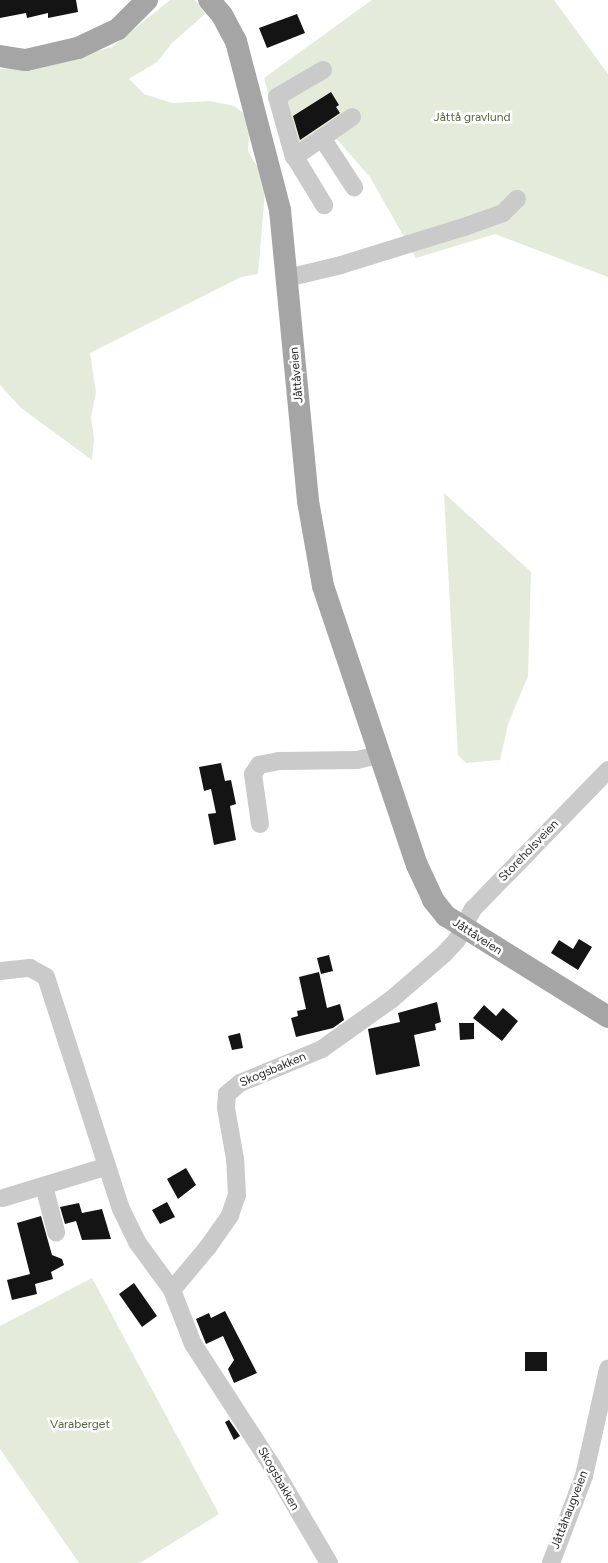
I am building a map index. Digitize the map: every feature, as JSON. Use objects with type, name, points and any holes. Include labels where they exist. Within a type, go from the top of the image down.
[{"type":"main road","points":[[0,56],[26,60],[78,48],[118,29],[147,0]]},
{"type":"main road","name":"Jåttåveien","points":[[209,0],[222,15],[236,41],[280,210],[308,501],[316,554],[338,640],[417,865],[433,900],[446,916],[608,1017]]},
{"type":"street","points":[[323,70],[277,97],[294,157],[324,205]]},
{"type":"street","points":[[294,157],[352,118]]},
{"type":"street","points":[[322,138],[354,187]]},
{"type":"street","points":[[287,278],[341,265],[464,227],[503,213],[517,199]]},
{"type":"street","points":[[260,824],[253,774],[259,765],[279,761],[357,760],[379,754]]},
{"type":"street","name":"Storeholsveien","points":[[464,928],[473,909],[606,777]]},
{"type":"street","name":"Skogsbakken","points":[[172,1290],[208,1247],[230,1215],[237,1195],[235,1159],[226,1108],[227,1094],[240,1083],[322,1049],[351,1030],[444,954],[464,928]]},
{"type":"street","name":"Skogsbakken","points":[[0,971],[30,968],[46,977],[105,1167],[137,1242],[172,1290],[193,1344],[272,1466],[329,1563]]},
{"type":"street","points":[[3,1198],[105,1167]]},
{"type":"street","points":[[44,1186],[56,1232]]},
{"type":"street","name":"Jåttåhaugveien","points":[[551,1563],[584,1476],[608,1369]]},
{"type":"green space","points":[[170,0],[195,0],[205,14],[172,43],[157,62],[129,79],[144,94],[172,103],[210,101],[234,106],[250,118],[248,152],[266,180],[258,274],[241,277],[90,353],[96,392],[91,418],[94,438],[92,460],[21,408],[0,385],[0,69],[43,66],[112,47]]},
{"type":"green space","name":"Jåttå gravlund","points":[[372,0],[554,0],[608,74],[608,277],[495,234],[416,258],[370,177],[327,128],[285,156],[264,78]]},
{"type":"green space","points":[[444,493],[531,572],[528,676],[508,724],[500,760],[466,763],[458,755]]},
{"type":"green space","name":"Varaberget","points":[[92,1278],[219,1514],[140,1563],[79,1563],[0,1449],[0,1326]]},
{"type":"building","points":[[0,0],[76,0],[78,12],[48,18],[48,13],[27,18],[26,13],[0,18]]},
{"type":"building","points":[[297,14],[305,33],[267,48],[259,28]]},
{"type":"building","points":[[331,92],[339,105],[336,107],[340,113],[300,140],[293,116]]},
{"type":"building","points":[[221,763],[225,781],[231,780],[236,804],[230,806],[236,840],[214,845],[208,814],[216,813],[211,789],[204,791],[199,767]]},
{"type":"building","points":[[579,939],[592,947],[578,970],[551,953],[559,940],[573,949]]},
{"type":"building","points":[[329,955],[333,971],[321,974],[317,958]]},
{"type":"building","points":[[319,972],[327,1008],[340,1004],[344,1020],[333,1028],[296,1037],[291,1018],[298,1016],[297,1011],[306,1009],[299,977]]},
{"type":"building","points":[[437,1002],[441,1022],[435,1024],[436,1030],[414,1035],[420,1066],[376,1075],[368,1029],[400,1022],[398,1013]]},
{"type":"building","points":[[484,1005],[496,1016],[503,1008],[518,1021],[502,1041],[473,1018]]},
{"type":"building","points":[[459,1023],[474,1023],[474,1039],[460,1040]]},
{"type":"building","points":[[240,1033],[243,1048],[232,1050],[228,1036]]},
{"type":"building","points":[[186,1168],[196,1185],[178,1199],[167,1179]]},
{"type":"building","points":[[167,1202],[175,1217],[160,1224],[152,1210]]},
{"type":"building","points":[[79,1203],[82,1213],[102,1209],[111,1239],[82,1240],[76,1221],[65,1224],[60,1207]]},
{"type":"building","points":[[41,1216],[52,1255],[62,1259],[64,1265],[51,1272],[53,1279],[35,1284],[37,1294],[12,1300],[7,1280],[30,1274],[17,1223]]},
{"type":"building","points":[[134,1283],[157,1316],[142,1327],[119,1294]]},
{"type":"building","points":[[225,1311],[257,1373],[234,1383],[228,1369],[234,1360],[223,1336],[206,1344],[196,1319],[209,1313],[211,1318]]},
{"type":"building","points":[[525,1352],[547,1352],[547,1371],[525,1371]]},
{"type":"building","points":[[229,1420],[240,1436],[234,1440],[225,1422]]}]
